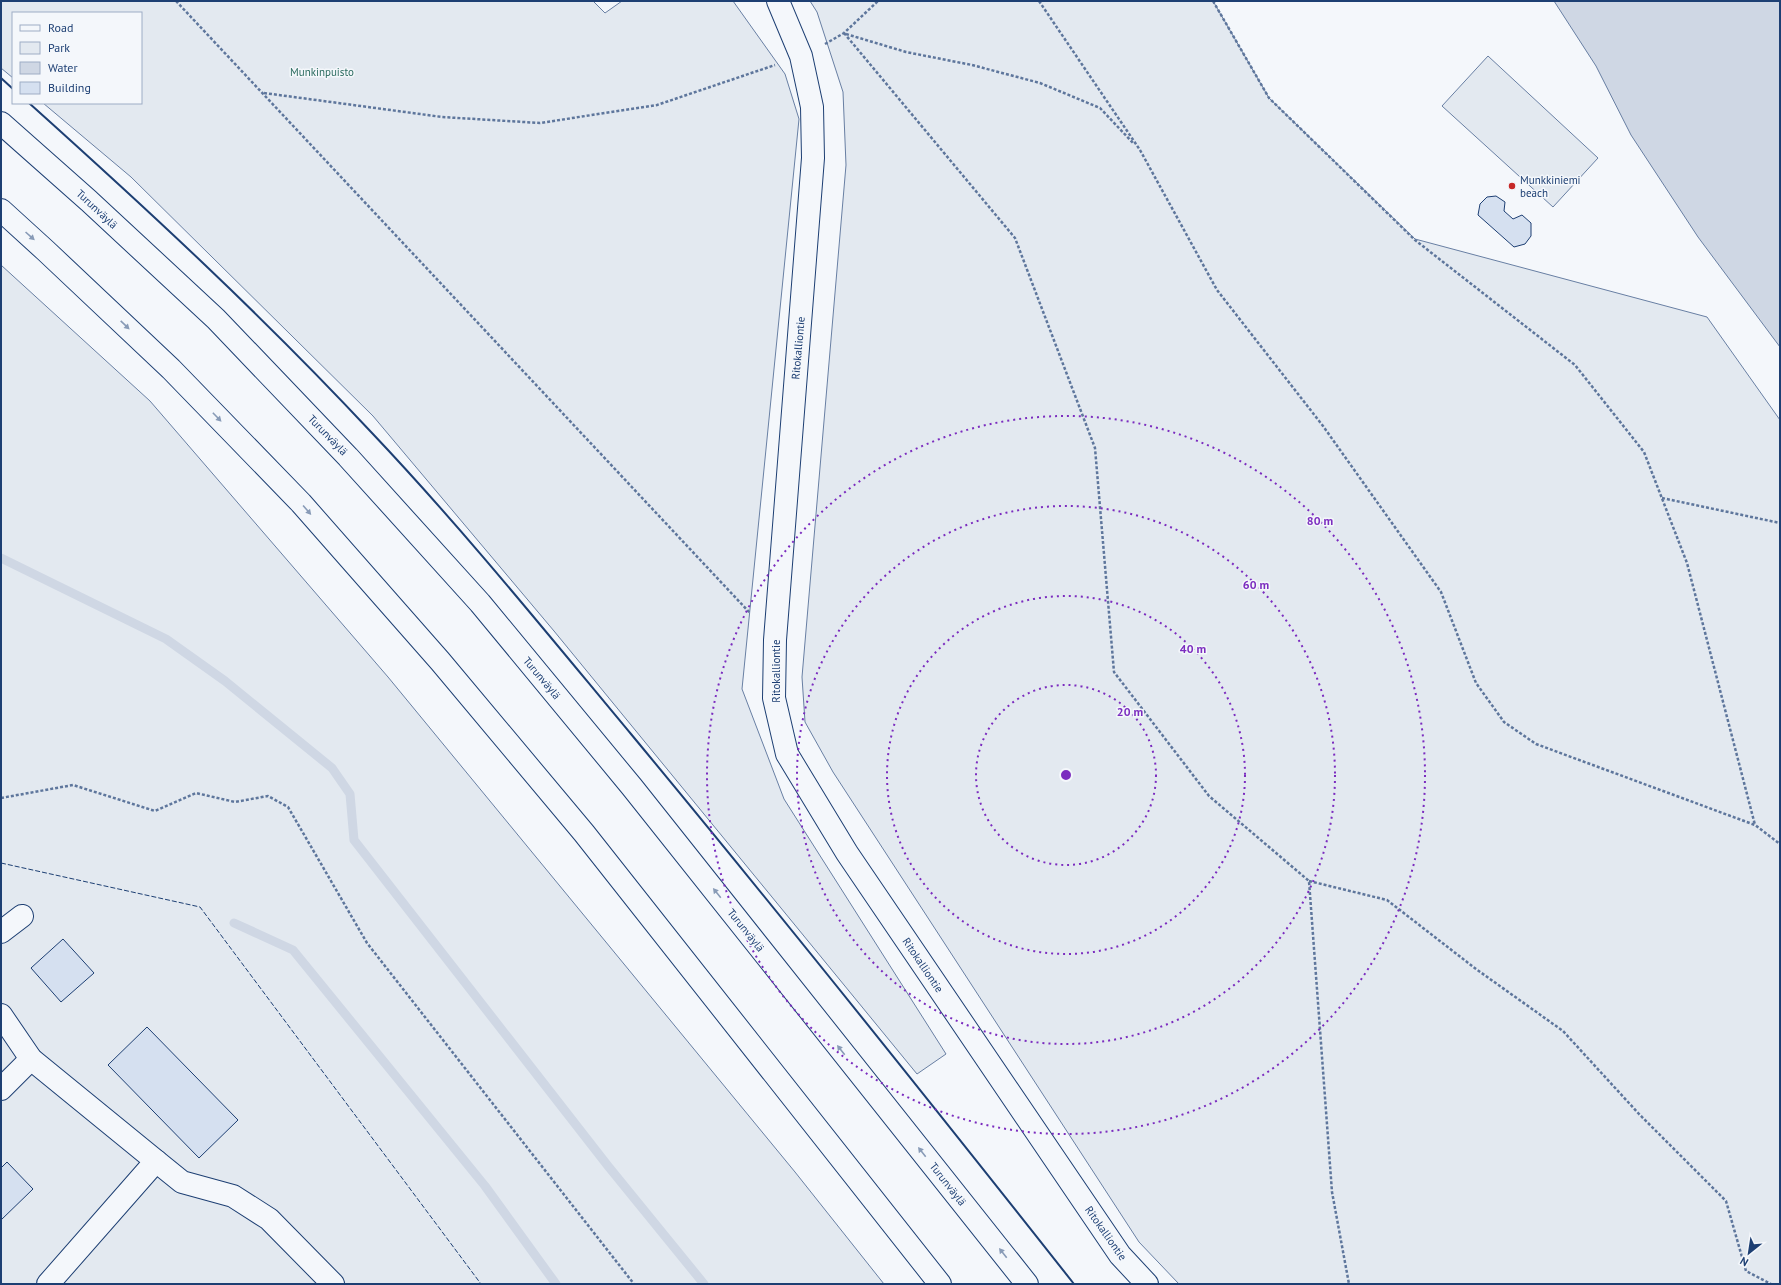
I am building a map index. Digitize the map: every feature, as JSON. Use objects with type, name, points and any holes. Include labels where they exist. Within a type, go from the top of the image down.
[{"type":"main road","name":"Ritokalliontie","points":[[778,1],[801,56],[812,107],[813,158],[775,640],[774,698],[787,754],[847,853],[1120,1255],[1147,1284]]},
{"type":"main road","name":"Turunväylä","points":[[1,123],[216,319],[348,457],[480,603],[632,787],[1027,1284]]},
{"type":"main road","points":[[1,210],[171,369],[301,503],[440,661],[584,833],[940,1284]]},
{"type":"main road","points":[[1,932],[22,916]]},
{"type":"main road","points":[[1,1015],[31,1059],[156,1161],[182,1182],[233,1196],[269,1219],[333,1284]]},
{"type":"main road","points":[[1,1089],[31,1059]]},
{"type":"main road","points":[[48,1284],[156,1161]]},
{"type":"path","points":[[176,1],[775,640]]},
{"type":"path","points":[[263,93],[442,117],[540,123],[657,105],[801,56],[844,33],[878,1]]},
{"type":"path","points":[[1039,1],[1140,150],[1217,290],[1323,426],[1441,592],[1476,683],[1504,722],[1536,744],[1755,825],[1780,844]]},
{"type":"path","points":[[1213,1],[1269,98],[1415,240],[1575,365],[1644,452],[1687,563],[1755,825]]},
{"type":"path","points":[[844,33],[906,52],[972,65],[1040,83],[1100,108],[1140,150]]},
{"type":"path","points":[[844,33],[1015,238],[1095,448],[1114,672],[1209,796],[1310,881],[1388,900],[1476,969],[1563,1031],[1639,1114],[1726,1201],[1746,1271],[1771,1284]]},
{"type":"path","points":[[1662,498],[1780,523]]},
{"type":"path","points":[[1,798],[73,785],[155,811],[196,793],[235,802],[268,796],[288,807],[367,943],[634,1284]]},
{"type":"path","points":[[1310,881],[1332,1192],[1349,1284]]},
{"type":"green space","name":"Munkinpuisto","points":[[1,1],[593,1],[605,13],[622,1],[733,1],[785,74],[799,119],[742,689],[784,799],[946,1054],[917,1074],[554,631],[373,416],[131,177],[44,104],[142,104],[142,12],[12,12],[12,77],[1,68]]},
{"type":"green space","points":[[810,1],[1213,1],[1269,98],[1415,239],[1707,317],[1780,420],[1780,1284],[1179,1284],[1139,1242],[833,772],[805,722],[802,677],[846,165],[843,92],[817,12]]},
{"type":"green space","points":[[1488,56],[1598,158],[1553,207],[1442,106]]},
{"type":"green space","points":[[1,265],[150,401],[388,677],[795,1172],[884,1284],[1,1284]]},
{"type":"water","points":[[1554,1],[1780,1],[1780,347],[1698,237],[1631,135],[1596,66]]},
{"type":"building","points":[[1496,196],[1505,202],[1504,211],[1513,219],[1522,215],[1531,223],[1531,236],[1525,244],[1514,247],[1478,215],[1480,204],[1487,197]]},
{"type":"building","points":[[63,939],[94,973],[61,1002],[31,968]]},
{"type":"building","points":[[147,1027],[238,1120],[199,1158],[108,1065]]},
{"type":"building","points":[[7,1162],[33,1189],[1,1220],[1,1168]]},
{"type":"waterway","points":[[1,558],[166,639],[225,681],[332,768],[350,794],[354,840],[608,1166],[704,1284]]},
{"type":"waterway","points":[[234,923],[293,950],[485,1186],[556,1284]]},
{"type":"fence","points":[[1,863],[200,907],[481,1284]]},
{"type":"wall","points":[[1,78],[12,88]]},
{"type":"wall","points":[[30,104],[161,223],[289,347],[406,469],[439,506],[536,619],[743,870],[1074,1284]]},
{"type":"place","name":"Munkkiniemi beach","points":[[1512,186]]}]
